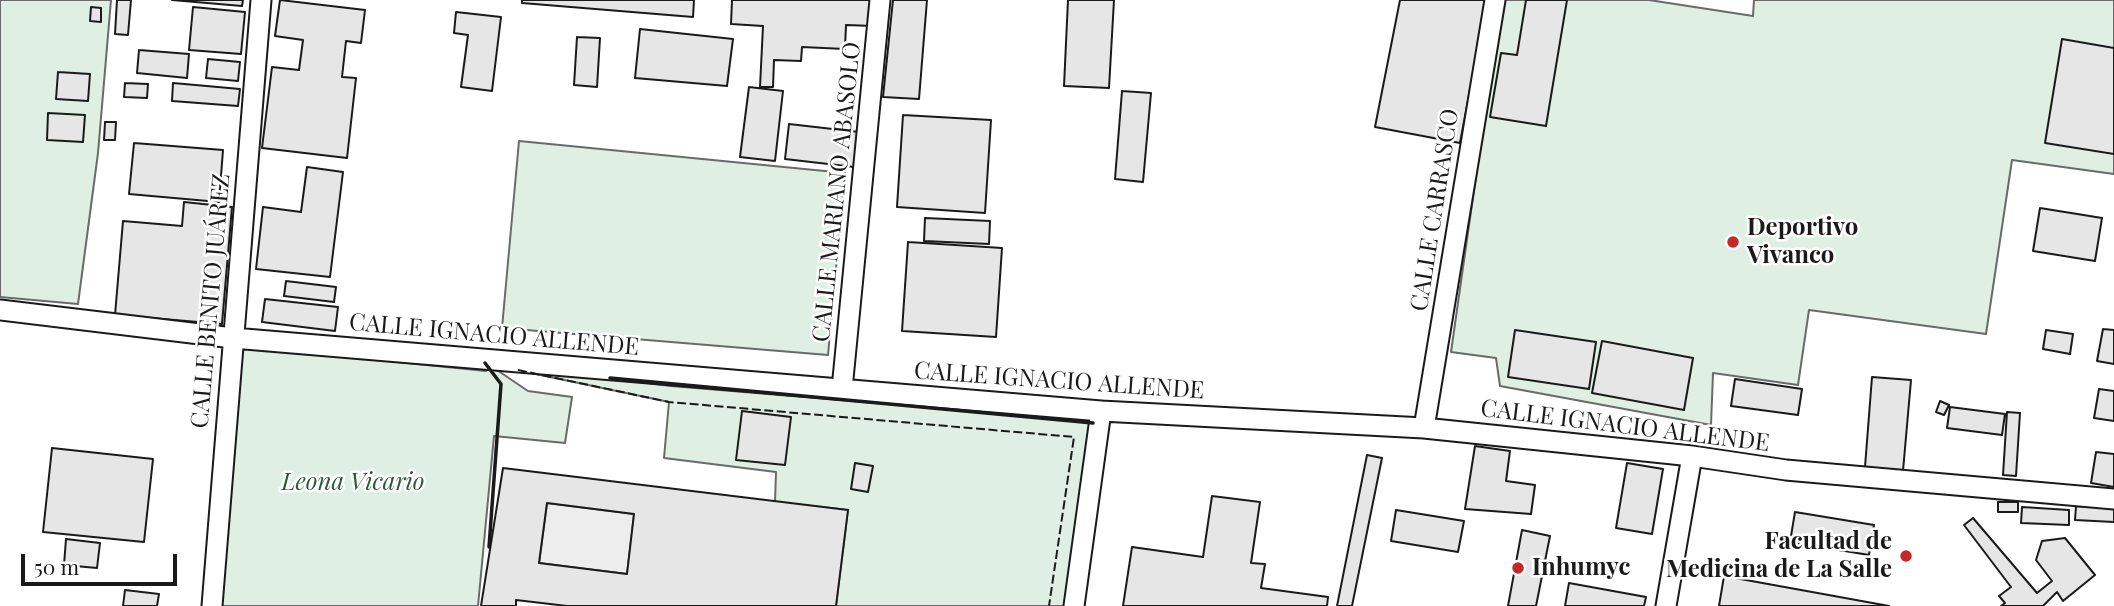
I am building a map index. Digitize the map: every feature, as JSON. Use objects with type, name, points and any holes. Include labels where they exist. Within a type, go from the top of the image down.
[{"type":"street","name":"CALLE BENITO JUÁREZ","points":[[212,606],[261,0]]},
{"type":"street","name":"CALLE MARIANO ABASOLO","points":[[842,389],[880,0]]},
{"type":"street","name":"CALLE CARRASCO","points":[[1424,428],[1495,0]]},
{"type":"street","name":"CALLE IGNACIO ALLENDE","points":[[0,310],[233,338],[1101,411],[1424,428],[1692,456],[1786,470],[2114,499]]},
{"type":"street","points":[[1074,606],[1101,411]]},
{"type":"street","points":[[1666,606],[1692,456]]},
{"type":"green space","points":[[0,0],[111,0],[98,153],[78,304],[0,297]]},
{"type":"green space","name":"Deportivo Vivanco","points":[[1501,0],[1649,0],[1753,16],[1754,0],[2114,0],[2114,174],[2012,160],[1986,334],[1809,310],[1798,385],[1713,373],[1711,425],[1500,386],[1496,358],[1451,352]]},
{"type":"green space","points":[[519,141],[845,173],[828,355],[502,328]]},
{"type":"green space","name":"Leona Vicario","points":[[240,346],[486,371],[485,363],[671,386],[1093,421],[1065,606],[836,606],[848,510],[775,502],[776,472],[664,458],[669,402],[488,364],[528,391],[572,397],[565,443],[494,436],[478,606],[219,606]]},
{"type":"shaded area","points":[[547,503],[634,514],[627,574],[539,563]]},
{"type":"building","points":[[117,0],[131,0],[128,35],[115,34]]},
{"type":"building","points":[[172,0],[243,0],[242,6]]},
{"type":"building","points":[[280,0],[365,10],[361,43],[346,41],[342,77],[356,78],[347,158],[262,148],[272,67],[299,70],[303,40],[275,36]]},
{"type":"building","points":[[522,0],[694,0],[693,17],[522,3]]},
{"type":"building","points":[[732,0],[875,0],[873,26],[846,25],[845,49],[802,47],[801,61],[774,60],[773,87],[760,87],[763,26],[731,24]]},
{"type":"building","points":[[893,0],[927,0],[919,99],[883,97]]},
{"type":"building","points":[[1068,0],[1114,0],[1109,88],[1064,86]]},
{"type":"building","points":[[1400,0],[1487,0],[1460,143],[1375,127]]},
{"type":"building","points":[[1526,0],[1567,0],[1546,126],[1490,117],[1501,53],[1517,55]]},
{"type":"building","points":[[91,7],[101,8],[101,22],[90,21]]},
{"type":"building","points":[[193,7],[245,12],[241,54],[189,50]]},
{"type":"building","points":[[456,12],[501,17],[492,91],[461,87],[468,35],[454,33]]},
{"type":"building","points":[[640,29],[733,39],[727,86],[635,78]]},
{"type":"building","points":[[577,37],[600,38],[597,87],[574,85]]},
{"type":"building","points":[[2062,39],[2114,48],[2114,154],[2045,143]]},
{"type":"building","points":[[139,50],[189,54],[187,78],[137,73]]},
{"type":"building","points":[[208,59],[240,62],[238,81],[206,78]]},
{"type":"building","points":[[58,72],[90,74],[88,101],[56,99]]},
{"type":"building","points":[[125,83],[148,84],[147,98],[124,97]]},
{"type":"building","points":[[173,83],[240,89],[238,106],[172,101]]},
{"type":"building","points":[[749,87],[783,91],[775,161],[740,157]]},
{"type":"building","points":[[1122,91],[1151,93],[1143,182],[1115,179]]},
{"type":"building","points":[[48,113],[85,115],[83,142],[47,140]]},
{"type":"building","points":[[903,115],[991,120],[985,213],[897,207]]},
{"type":"building","points":[[105,122],[116,122],[115,140],[104,140]]},
{"type":"building","points":[[789,124],[859,132],[854,167],[785,159]]},
{"type":"building","points":[[134,143],[223,150],[219,202],[129,194]]},
{"type":"building","points":[[307,167],[343,172],[330,277],[256,269],[263,207],[301,212]]},
{"type":"building","points":[[184,202],[232,207],[222,324],[115,315],[123,221],[182,226]]},
{"type":"building","points":[[2040,208],[2102,218],[2095,261],[2033,251]]},
{"type":"building","points":[[925,218],[990,221],[989,244],[924,241]]},
{"type":"building","points":[[908,242],[1002,248],[996,337],[902,331]]},
{"type":"building","points":[[286,281],[336,287],[334,302],[284,296]]},
{"type":"building","points":[[265,299],[338,307],[335,331],[262,322]]},
{"type":"building","points":[[2103,329],[2114,330],[2114,364],[2097,361]]},
{"type":"building","points":[[1515,330],[1596,342],[1589,389],[1508,377]]},
{"type":"building","points":[[2046,330],[2073,334],[2070,354],[2043,349]]},
{"type":"building","points":[[1602,341],[1693,358],[1684,410],[1592,393]]},
{"type":"building","points":[[1872,377],[1911,380],[1903,471],[1865,467]]},
{"type":"building","points":[[1735,379],[1802,389],[1798,415],[1731,406]]},
{"type":"building","points":[[2099,389],[2114,391],[2114,421],[2094,418]]},
{"type":"building","points":[[1940,401],[1949,405],[1944,415],[1936,412]]},
{"type":"building","points":[[1950,407],[2005,414],[2002,435],[1947,428]]},
{"type":"building","points":[[742,411],[791,417],[785,465],[736,460]]},
{"type":"building","points":[[2007,412],[2020,413],[2016,476],[2003,475]]},
{"type":"building","points":[[1475,446],[1510,451],[1506,481],[1535,485],[1531,514],[1465,509]]},
{"type":"building","points":[[52,448],[153,459],[144,542],[43,532]]},
{"type":"building","points":[[2096,452],[2114,454],[2114,487],[2091,483]]},
{"type":"building","points":[[1367,455],[1382,458],[1352,606],[1337,606]]},
{"type":"building","points":[[855,463],[873,466],[868,492],[851,489]]},
{"type":"building","points":[[1627,463],[1663,469],[1652,534],[1616,528]]},
{"type":"building","points":[[503,468],[848,510],[836,606],[567,606],[516,600],[516,606],[481,606]],"holes":[[[547,503],[634,514],[627,574],[539,563]]]},
{"type":"building","points":[[1212,496],[1260,502],[1251,563],[1265,564],[1261,588],[1328,597],[1327,606],[1123,606],[1132,547],[1203,557]]},
{"type":"building","points":[[1998,502],[2018,502],[2018,512],[1998,512]]},
{"type":"building","points":[[2076,506],[2114,508],[2114,522],[2075,520]]},
{"type":"building","points":[[2022,507],[2069,510],[2069,525],[2021,523]]},
{"type":"building","points":[[1396,510],[1464,521],[1458,552],[1391,541]]},
{"type":"building","points":[[1795,512],[1874,525],[1869,555],[1790,542]]},
{"type":"building","points":[[1973,518],[2037,593],[2052,581],[2036,560],[2042,541],[2065,538],[2095,575],[2063,601],[2057,592],[2043,606],[2001,606],[2005,603],[1999,596],[2011,587],[1964,525]]},
{"type":"building","points":[[1522,530],[1550,536],[1536,606],[1508,606]]},
{"type":"building","points":[[66,539],[100,543],[97,568],[64,565]]},
{"type":"building","points":[[1724,576],[1889,606],[1719,606]]},
{"type":"building","points":[[1569,583],[1646,597],[1644,606],[1565,606]]},
{"type":"building","points":[[125,590],[159,594],[157,606],[123,606]]},
{"type":"fence","points":[[518,370],[669,402],[1074,437],[1049,606]]},
{"type":"wall","points":[[485,363],[501,384],[489,547]]},
{"type":"wall","points":[[610,378],[1093,423]]},
{"type":"place","name":"Deportivo Vivanco","points":[[1733,242]]},
{"type":"place","name":"Facultad de Medicina de La Salle","points":[[1906,556]]},
{"type":"place","name":"Inhumyc","points":[[1518,568]]}]
